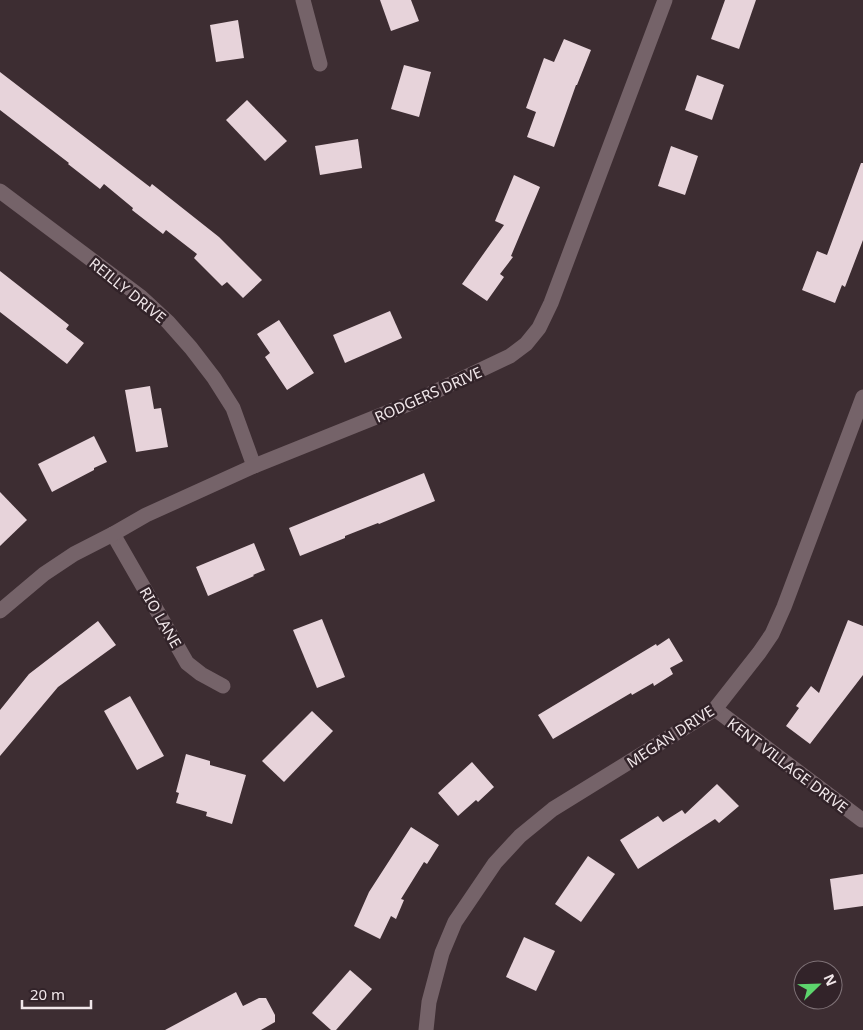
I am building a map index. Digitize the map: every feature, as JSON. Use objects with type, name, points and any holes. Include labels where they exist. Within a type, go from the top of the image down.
[{"type":"street","points":[[303,0],[320,64]]},
{"type":"street","name":"RODGERS DRIVE","points":[[0,611],[44,574],[74,554],[114,534],[146,514],[254,466],[411,403],[510,356],[526,344],[539,328],[551,303],[665,0]]},
{"type":"street","name":"REILLY DRIVE","points":[[0,191],[141,297],[168,322],[214,378],[233,408],[254,466]]},
{"type":"street","name":"MEGAN DRIVE","points":[[426,1030],[429,1002],[442,953],[455,922],[495,863],[520,836],[553,810],[715,709],[759,654],[775,628],[784,607],[863,397]]},
{"type":"street","name":"RIO LANE","points":[[114,534],[187,663],[201,674],[222,686]]},
{"type":"street","name":"KENT VILLAGE DRIVE","points":[[715,709],[862,820]]},
{"type":"building","points":[[380,0],[411,0],[419,21],[391,31]]},
{"type":"building","points":[[725,0],[756,0],[739,49],[711,39]]},
{"type":"building","points":[[238,20],[244,58],[216,62],[210,25]]},
{"type":"building","points":[[564,39],[591,50],[576,85],[554,147],[527,137],[536,112],[526,108],[544,58],[554,62]]},
{"type":"building","points":[[404,65],[431,72],[419,117],[391,109]]},
{"type":"building","points":[[0,72],[150,187],[152,184],[219,237],[262,280],[243,298],[227,282],[222,286],[194,258],[197,254],[166,230],[163,234],[132,210],[133,208],[104,184],[100,189],[68,164],[0,110]]},
{"type":"building","points":[[697,75],[724,85],[712,120],[685,110]]},
{"type":"building","points":[[247,100],[287,141],[265,161],[226,120]]},
{"type":"building","points":[[358,139],[362,168],[320,175],[315,146]]},
{"type":"building","points":[[671,146],[698,156],[685,195],[658,186]]},
{"type":"building","points":[[861,163],[863,163],[863,240],[845,287],[842,285],[835,303],[802,290],[817,251],[827,255]]},
{"type":"building","points":[[514,175],[540,187],[511,256],[513,257],[500,274],[504,277],[487,301],[462,284],[504,225],[495,221]]},
{"type":"building","points":[[0,271],[69,325],[66,329],[84,343],[67,364],[0,312]]},
{"type":"building","points":[[390,311],[402,338],[345,363],[333,335]]},
{"type":"building","points":[[279,320],[314,373],[287,390],[265,357],[270,353],[257,334]]},
{"type":"building","points":[[150,386],[154,409],[161,408],[168,447],[136,452],[125,390]]},
{"type":"building","points":[[94,436],[107,462],[52,492],[38,464]]},
{"type":"building","points":[[424,473],[435,501],[345,536],[345,538],[300,556],[289,528]]},
{"type":"building","points":[[0,492],[27,520],[0,546]]},
{"type":"building","points":[[254,543],[265,570],[208,596],[196,567]]},
{"type":"building","points":[[322,619],[345,677],[317,688],[293,630]]},
{"type":"building","points":[[848,620],[863,626],[863,675],[810,744],[786,726],[799,708],[796,706],[811,686],[819,693]]},
{"type":"building","points":[[98,621],[116,645],[58,687],[0,756],[0,710],[29,674]]},
{"type":"building","points":[[669,638],[683,661],[670,668],[673,674],[654,686],[653,683],[632,695],[631,693],[553,739],[538,715]]},
{"type":"building","points":[[130,696],[164,756],[137,770],[104,711]]},
{"type":"building","points":[[312,711],[333,731],[284,782],[262,761]]},
{"type":"building","points":[[186,754],[210,761],[210,765],[246,775],[232,824],[206,816],[207,812],[176,803],[179,793],[176,792]]},
{"type":"building","points":[[472,762],[494,787],[478,802],[476,800],[458,816],[438,793]]},
{"type":"building","points":[[717,784],[739,806],[719,823],[715,819],[638,869],[620,840],[658,816],[663,822],[682,810],[685,814]]},
{"type":"building","points":[[411,827],[439,845],[427,864],[424,862],[401,899],[404,900],[396,919],[391,916],[380,939],[354,926],[369,892]]},
{"type":"building","points":[[588,856],[615,874],[581,922],[555,904]]},
{"type":"building","points":[[863,874],[863,906],[834,910],[830,879]]},
{"type":"building","points":[[524,937],[555,951],[536,991],[506,977]]},
{"type":"building","points":[[350,970],[372,989],[336,1030],[331,1030],[312,1013]]},
{"type":"building","points":[[236,992],[243,1006],[259,998],[266,998],[275,1015],[275,1022],[261,1030],[165,1030]]}]
